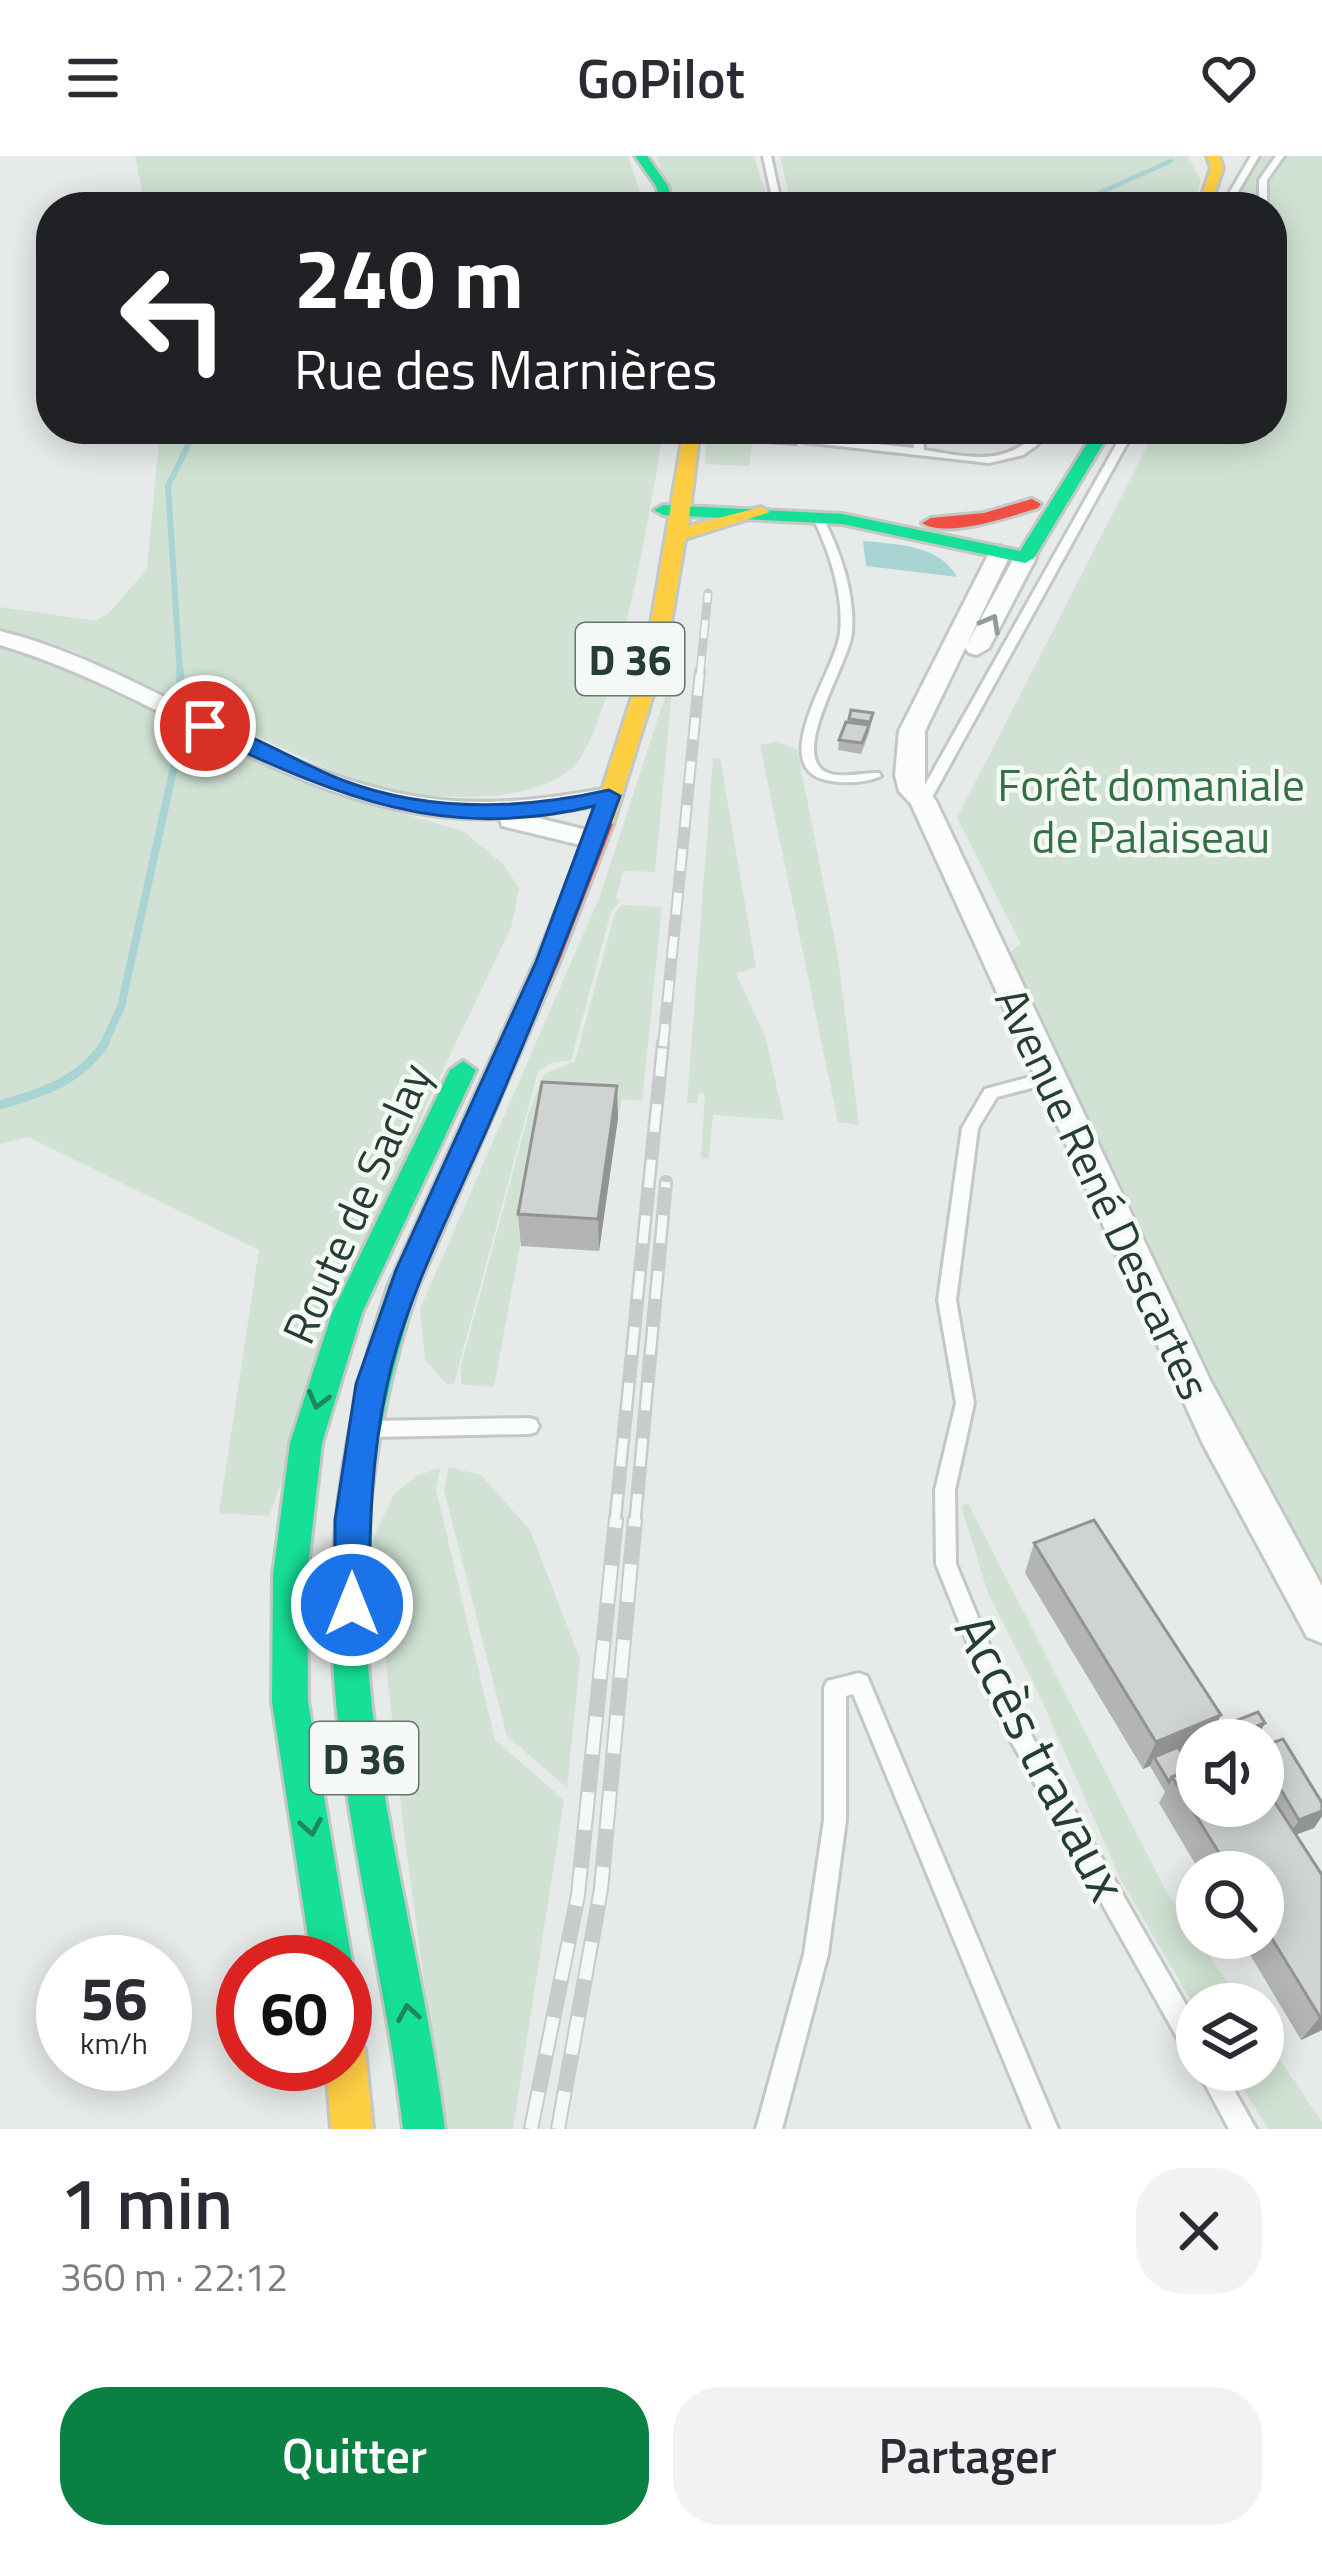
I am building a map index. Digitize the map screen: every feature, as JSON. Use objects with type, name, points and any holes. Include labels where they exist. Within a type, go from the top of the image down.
[{"type":"main road","points":[[1194,156],[1207,172],[1211,192]]},
{"type":"main road","points":[[1213,156],[1217,168],[1214,192]]},
{"type":"main road","points":[[641,157],[649,192]]},
{"type":"main road","points":[[641,157],[664,192]]},
{"type":"main road","points":[[674,444],[675,510]]},
{"type":"main road","points":[[675,510],[689,444]]},
{"type":"main road","points":[[1017,548],[1032,504],[1069,444]]},
{"type":"main road","points":[[1017,548],[1093,444]]},
{"type":"main road","points":[[675,510],[805,503],[931,523],[1017,548]]},
{"type":"main road","points":[[931,523],[986,518],[1032,504]]},
{"type":"main road","points":[[675,510],[817,516],[1017,548]]},
{"type":"main road","name":"Route de Saclay","points":[[534,920],[609,796],[639,711],[675,510]]},
{"type":"main road","name":"Route de Saclay","points":[[424,2129],[353,1690],[352,1520],[364,1429],[371,1384],[402,1291],[548,962],[580,838],[579,803],[675,510]]},
{"type":"main road","name":"Route de Saclay","points":[[328,1935],[290,1702],[290,1575],[306,1443],[332,1352],[359,1284],[477,1040]]},
{"type":"main road","points":[[349,2091],[352,2129]]},
{"type":"street","name":"Avenue René Descartes","points":[[1017,548],[931,732],[909,756],[912,790],[923,801],[982,938],[1053,1077],[1240,1480],[1322,1624]]},
{"type":"street","points":[[0,638],[50,654],[358,794],[399,805],[487,813],[546,811],[609,796]]},
{"type":"street","points":[[487,813],[580,838]]},
{"type":"lane","points":[[767,156],[775,192]]},
{"type":"lane","points":[[1222,192],[1255,156]]},
{"type":"lane","points":[[1262,192],[1262,180],[1280,156]]},
{"type":"lane","points":[[847,444],[1008,461],[1035,444]]},
{"type":"lane","points":[[919,444],[920,452]]},
{"type":"lane","points":[[923,801],[1122,444]]},
{"type":"lane","points":[[817,516],[834,546],[846,637],[807,740],[806,758],[816,772],[835,778],[874,776]]},
{"type":"lane","name":"Accès travaux","points":[[1053,1077],[991,1093],[970,1129],[946,1300],[965,1403],[945,1490],[946,1564],[1005,1708],[1176,2011]]},
{"type":"lane","points":[[364,1429],[529,1426]]},
{"type":"lane","points":[[770,2129],[816,1954],[835,1820],[835,1688],[859,1683],[1045,2129]]},
{"type":"lane","points":[[1221,2091],[1243,2129]]},
{"type":"green space","points":[[135,156],[628,156],[640,192],[142,192]]},
{"type":"green space","points":[[656,156],[754,156],[765,192],[669,192]]},
{"type":"green space","points":[[780,156],[1188,156],[1201,181],[1198,192],[788,192]]},
{"type":"green space","name":"Forêt domaniale de Palaiseau","points":[[1262,156],[1275,156],[1255,192],[1241,192]]},
{"type":"green space","name":"Forêt domaniale de Palaiseau","points":[[1285,156],[1322,156],[1322,1584],[1240,1445],[1002,959],[1021,944],[957,818],[1148,444],[1287,444],[1287,192],[1255,192],[1266,187]]},
{"type":"green space","points":[[159,444],[660,444],[642,553],[603,706],[574,766],[531,789],[445,797],[368,788],[74,651],[0,628],[0,607],[96,621],[109,613],[147,569]]},
{"type":"green space","points":[[706,444],[752,444],[749,466],[705,464]]},
{"type":"green space","points":[[0,644],[60,663],[360,801],[463,831],[504,865],[519,888],[512,925],[425,1108],[269,1516],[219,1513],[259,1250],[28,1137],[0,1144]]},
{"type":"green space","points":[[674,670],[655,872],[623,871],[616,899],[621,900],[611,912],[571,1060],[551,1063],[538,1072],[454,1384],[447,1384],[425,1360],[420,1309],[599,898]]},
{"type":"green space","points":[[776,742],[797,749],[838,957],[859,1125],[838,1122],[760,745]]},
{"type":"green space","points":[[713,758],[720,758],[756,968],[736,973],[766,1039],[784,1120],[713,1115],[709,1158],[701,1159],[705,1094],[698,1094],[698,1103],[687,1103]]},
{"type":"green space","points":[[621,905],[662,907],[642,1101],[622,1099],[618,1118],[544,1115],[494,1387],[461,1384],[461,1365],[529,1112],[544,1074],[575,1061]]},
{"type":"green space","points":[[449,1467],[481,1475],[530,1530],[580,1659],[567,1788],[507,1736],[444,1490]]},
{"type":"green space","points":[[440,1468],[436,1489],[495,1740],[564,1800],[513,2129],[444,2129],[404,1833],[373,1539],[394,1494],[416,1476]]},
{"type":"green space","points":[[968,1503],[1176,1906],[1176,1959],[1212,1959],[1228,1983],[1181,1983],[1122,1882],[1037,1690],[988,1593],[961,1506]]},
{"type":"green space","points":[[1284,2066],[1322,2122],[1322,2129],[1268,2129],[1245,2091],[1284,2091]]},
{"type":"water","points":[[863,541],[928,552],[957,577],[866,566]]},
{"type":"building","points":[[851,710],[873,713],[870,722],[849,719]]},
{"type":"building","points":[[846,722],[869,725],[862,743],[839,740]]},
{"type":"building","points":[[542,1082],[617,1086],[598,1219],[518,1214]]},
{"type":"building","points":[[1094,1520],[1221,1715],[1176,1719],[1176,1734],[1156,1742],[1034,1543]]},
{"type":"building","points":[[1284,1741],[1322,1803],[1322,1811],[1299,1820],[1284,1795]]},
{"type":"building","points":[[1176,1748],[1176,1775],[1169,1782],[1154,1757]]},
{"type":"building","points":[[1284,1816],[1322,1875],[1322,2016],[1284,1958],[1284,1851],[1218,1851],[1203,1827],[1284,1827]]},
{"type":"waterway","points":[[1102,192],[1171,161]]},
{"type":"waterway","points":[[180,674],[168,486],[189,444]]},
{"type":"waterway","points":[[180,671],[181,695]]},
{"type":"waterway","points":[[103,1045],[121,1007],[180,739]]},
{"type":"waterway","points":[[0,1105],[72,1076],[103,1045]]},
{"type":"railway","points":[[700,674],[708,593]]},
{"type":"railway","points":[[663,1046],[700,671]]},
{"type":"railway","points":[[615,1522],[663,1043]]},
{"type":"railway","points":[[635,1522],[666,1182]]},
{"type":"railway","points":[[531,2129],[578,1895],[616,1519]]},
{"type":"railway","points":[[558,2129],[601,1889],[635,1519]]},
{"type":"traffic: fast","points":[[641,156],[664,192]]},
{"type":"traffic: fast","points":[[663,510],[842,519],[1025,558],[1095,444]]},
{"type":"traffic: fast","points":[[328,1935],[290,1702],[290,1575],[306,1443],[347,1313],[463,1070]]},
{"type":"traffic: fast","points":[[403,1287],[369,1399],[359,1457],[352,1515],[349,1632],[360,1748],[424,2129]]},
{"type":"traffic: slow","points":[[1209,192],[1217,168],[1213,156]]},
{"type":"traffic: slow","points":[[684,497],[690,444]]},
{"type":"traffic: slow","points":[[602,824],[656,653],[684,497]]},
{"type":"traffic: slow","points":[[680,535],[718,520],[761,512]]},
{"type":"traffic: slow","points":[[349,2091],[352,2129]]},
{"type":"traffic: jam","points":[[931,523],[986,518],[1032,504]]},
{"type":"traffic: jam","points":[[403,1287],[548,960],[602,824]]},
{"type":"route","points":[[205,726],[358,794],[399,805],[487,813],[546,811],[609,796],[548,962],[411,1270],[371,1384],[352,1520],[352,1605]]}]
